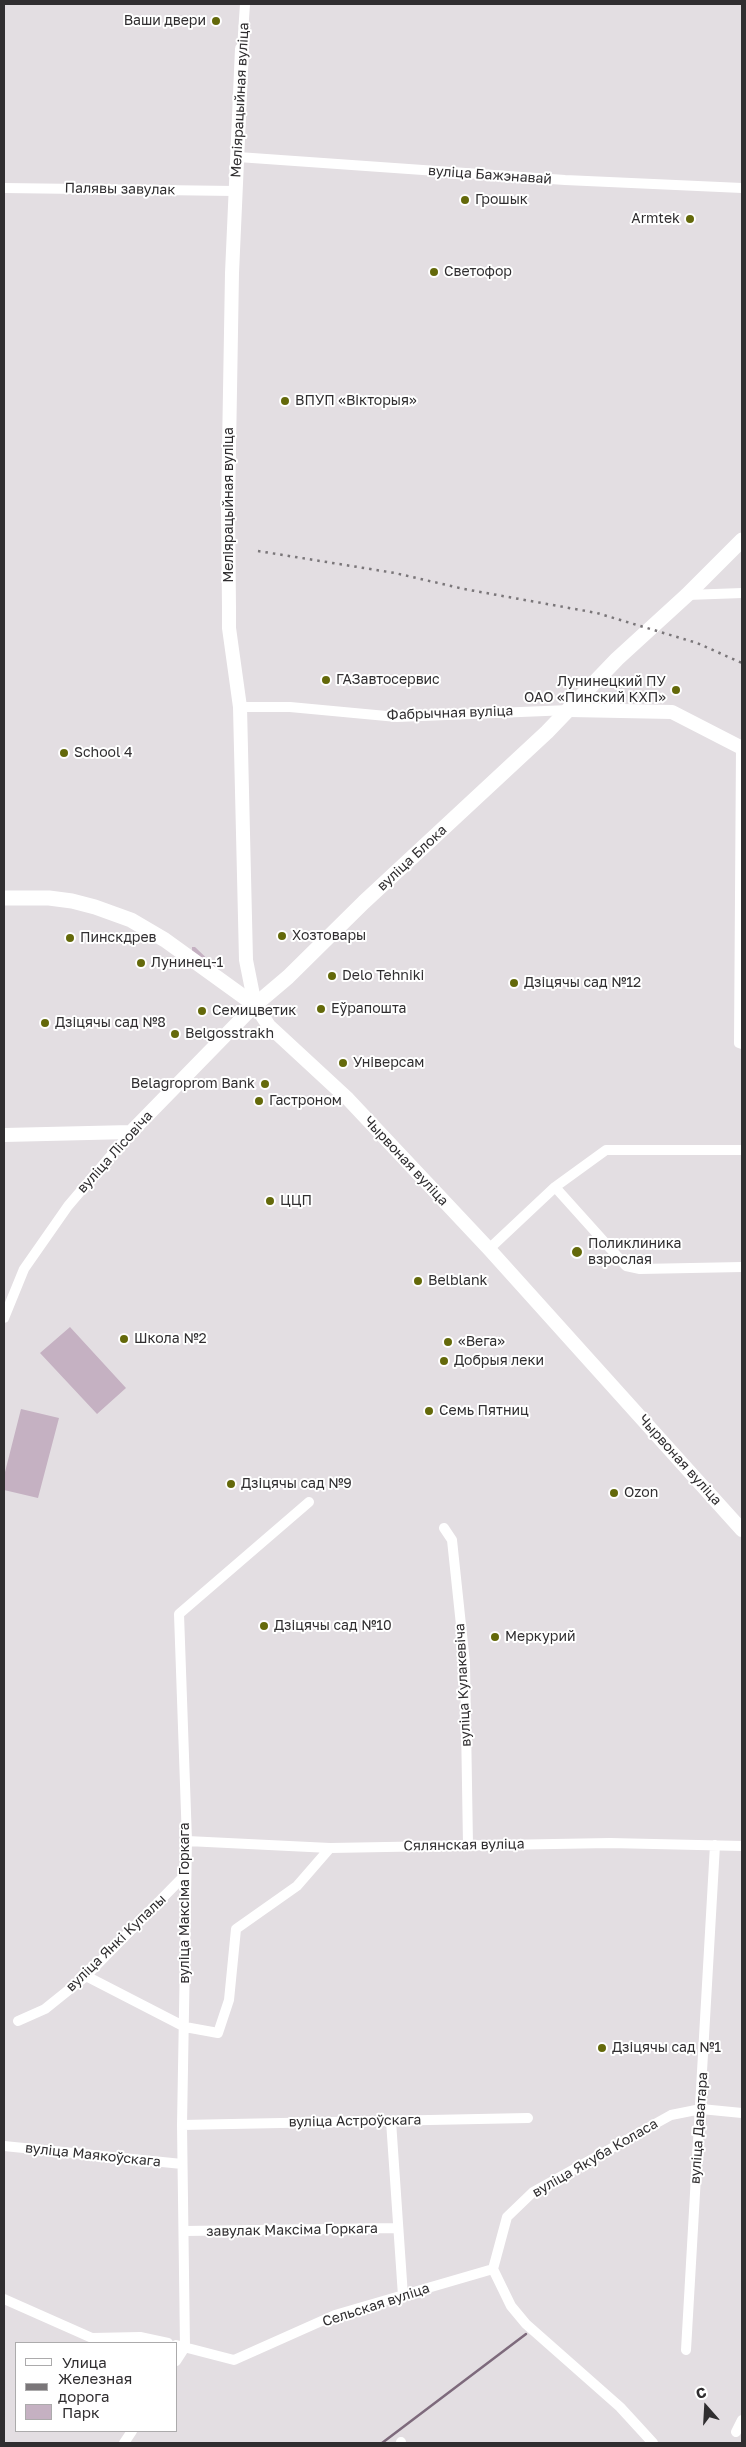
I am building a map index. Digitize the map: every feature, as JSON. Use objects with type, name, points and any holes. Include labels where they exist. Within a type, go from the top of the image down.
[{"type":"main road","name":"вуліца Блока","points":[[255,1005],[288,977],[364,902],[570,710],[617,659],[687,595],[742,540]]},
{"type":"main road","name":"Чырвоная вуліца","points":[[4,898],[49,898],[95,907],[131,920],[165,940],[255,1005]]},
{"type":"street","name":"Меліярацыйная вуліца","points":[[245,4],[232,273],[228,528],[229,628],[240,707],[246,960],[255,1005]]},
{"type":"street","name":"вуліца Бажэнавай","points":[[238,157],[566,180],[742,188]]},
{"type":"street","name":"Палявы завулак","points":[[4,188],[236,191]]},
{"type":"street","points":[[687,595],[742,593]]},
{"type":"street","name":"Фабрычная вуліца","points":[[240,707],[290,707],[397,717],[570,710],[672,712],[742,748]]},
{"type":"street","points":[[742,748],[739,1043],[742,1044]]},
{"type":"street","name":"вуліца Лісовіча","points":[[4,1318],[24,1270],[68,1206],[131,1132],[255,1005]]},
{"type":"street","name":"Чырвоная вуліца","points":[[255,1005],[269,1026],[348,1099],[489,1249],[742,1530]]},
{"type":"street","points":[[4,1135],[131,1132]]},
{"type":"street","points":[[489,1249],[555,1187],[606,1150],[742,1150]]},
{"type":"street","points":[[555,1187],[626,1266],[640,1269],[742,1267]]},
{"type":"street","name":"вуліца Максіма Горкага","points":[[181,2346],[185,2231],[182,2125],[187,1841],[179,1614],[309,1502]]},
{"type":"street","name":"вуліца Кулакевіча","points":[[444,1528],[452,1540],[465,1663],[468,1844]]},
{"type":"street","name":"Сялянская вуліца","points":[[187,1841],[330,1848],[468,1844],[610,1843],[742,1846]]},
{"type":"street","name":"вуліца Даватара","points":[[686,2350],[716,1845]]},
{"type":"street","points":[[86,1976],[185,2027],[218,2033],[228,2000],[236,1930],[298,1886],[330,1848]]},
{"type":"street","name":"вуліца Янкі Купалы","points":[[18,2021],[45,2009],[86,1976],[185,1875]]},
{"type":"street","name":"вуліца Якуба Коласа","points":[[493,2269],[507,2218],[534,2192],[671,2115],[701,2109],[742,2113]]},
{"type":"street","name":"вуліца Астроўскага","points":[[182,2125],[528,2118]]},
{"type":"street","points":[[391,2121],[403,2296]]},
{"type":"street","name":"вуліца Маякоўскага","points":[[4,2146],[182,2164]]},
{"type":"street","name":"завулак Максіма Горкага","points":[[185,2231],[398,2228]]},
{"type":"street","points":[[493,2269],[511,2306],[526,2324],[620,2407],[653,2443]]},
{"type":"street","name":"Сельская вуліца","points":[[181,2346],[234,2360],[335,2315],[493,2269]]},
{"type":"street","points":[[4,2298],[92,2338],[140,2337],[163,2342]]},
{"type":"street","points":[[736,2432],[742,2420]]},
{"type":"street","points":[[124,2443],[131,2432]]},
{"type":"green space","points":[[192,947],[195,947],[221,972],[192,951]]},
{"type":"green space","points":[[70,1327],[126,1388],[97,1414],[40,1353]]},
{"type":"green space","points":[[21,1409],[59,1418],[38,1498],[4,1490],[4,1476]]},
{"type":"waterway","points":[[382,2443],[526,2334]]},
{"type":"railway","points":[[258,551],[395,573],[464,589],[597,613],[697,643],[742,663]]},
{"type":"place","name":"Ваши двери","points":[[216,21]]},
{"type":"place","name":"Грошык","points":[[465,200]]},
{"type":"place","name":"Armtek","points":[[690,219]]},
{"type":"place","name":"Светофор","points":[[434,272]]},
{"type":"place","name":"ВПУП «Вікторыя»","points":[[285,401]]},
{"type":"place","name":"ГАЗавтосервис","points":[[326,680]]},
{"type":"place","name":"Лунинецкий ПУ ОАО «Пинский КХП»","points":[[676,690]]},
{"type":"place","name":"School 4","points":[[64,753]]},
{"type":"place","name":"Хозтовары","points":[[282,936]]},
{"type":"place","name":"Пинскдрев","points":[[70,938]]},
{"type":"place","name":"Лунинец-1","points":[[141,963]]},
{"type":"place","name":"Delo Tehniki","points":[[332,976]]},
{"type":"place","name":"Дзіцячы сад №12","points":[[514,983]]},
{"type":"place","name":"Еўрапошта","points":[[321,1009]]},
{"type":"place","name":"Семицветик","points":[[202,1011]]},
{"type":"place","name":"Дзіцячы сад №8","points":[[45,1023]]},
{"type":"place","name":"Belgosstrakh","points":[[175,1034]]},
{"type":"place","name":"Універсам","points":[[343,1063]]},
{"type":"place","name":"Belagroprom Bank","points":[[265,1084]]},
{"type":"place","name":"Гастроном","points":[[259,1101]]},
{"type":"place","name":"ЦЦП","points":[[270,1201]]},
{"type":"place","name":"Поликлиника взрослая","points":[[577,1252]]},
{"type":"place","name":"Belblank","points":[[418,1281]]},
{"type":"place","name":"Школа №2","points":[[124,1339]]},
{"type":"place","name":"«Вега»","points":[[448,1342]]},
{"type":"place","name":"Добрыя леки","points":[[444,1361]]},
{"type":"place","name":"Семь Пятниц","points":[[429,1411]]},
{"type":"place","name":"Дзіцячы сад №9","points":[[231,1484]]},
{"type":"place","name":"Ozon","points":[[614,1493]]},
{"type":"place","name":"Дзіцячы сад №10","points":[[264,1626]]},
{"type":"place","name":"Меркурий","points":[[495,1637]]},
{"type":"place","name":"Дзіцячы сад №1","points":[[602,2048]]}]
